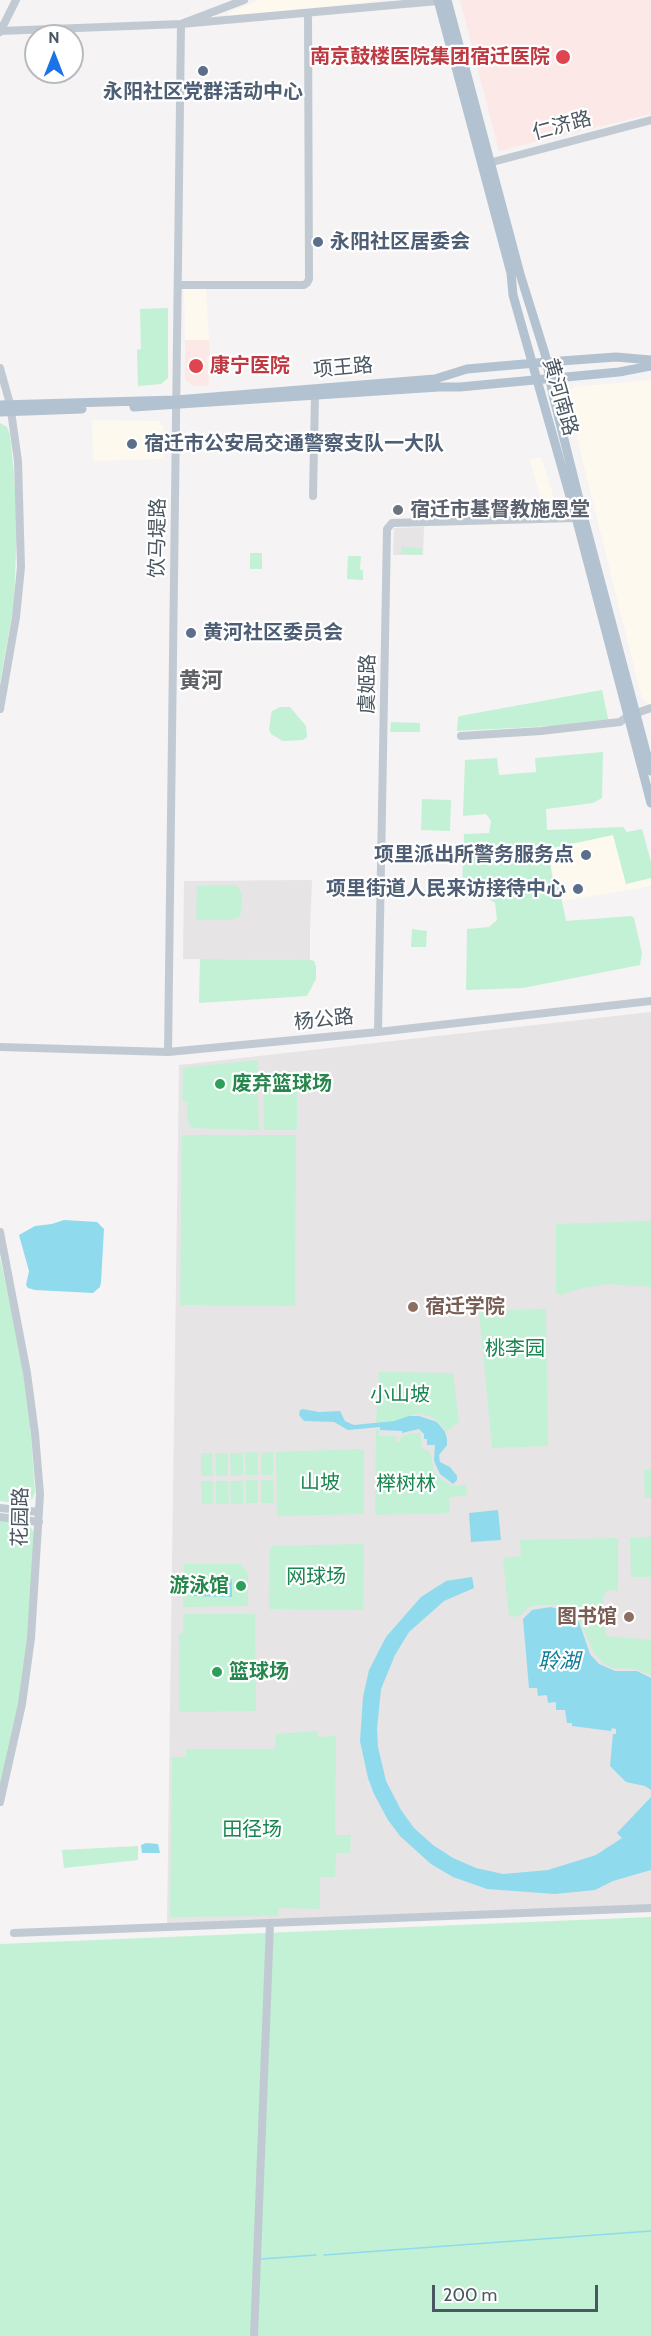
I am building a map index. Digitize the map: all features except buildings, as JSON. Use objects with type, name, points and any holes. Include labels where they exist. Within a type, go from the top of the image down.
[{"type":"main road","name":"黄河南路","points":[[438,0],[547,362],[651,803]]},
{"type":"main road","name":"黄河南路","points":[[447,0],[511,273],[513,295],[632,715],[651,771]]},
{"type":"main road","name":"项王路","points":[[176,403],[435,379],[467,369],[616,357],[651,360]]},
{"type":"main road","name":"项王路","points":[[0,405],[11,408],[315,396],[460,387],[651,366]]},
{"type":"main road","name":"项王路","points":[[0,412],[11,408]]},
{"type":"street","points":[[16,0],[0,31],[181,24],[438,0]]},
{"type":"street","points":[[181,24],[244,0]]},
{"type":"street","points":[[177,285],[304,285],[308,283],[308,13]]},
{"type":"street","name":"饮马堤路","points":[[168,1052],[181,24]]},
{"type":"street","name":"仁济路","points":[[486,164],[651,120]]},
{"type":"street","points":[[0,368],[11,408],[19,477],[21,567],[16,617],[0,709]]},
{"type":"street","points":[[313,496],[315,396]]},
{"type":"street","name":"虞姬路","points":[[378,1032],[387,529],[392,523],[576,518]]},
{"type":"street","points":[[462,736],[542,731],[620,722],[651,708]]},
{"type":"street","name":"杨公路","points":[[0,1047],[168,1052],[378,1032],[651,1001]]},
{"type":"street","name":"花园路","points":[[0,1232],[33,1416],[40,1494],[30,1651],[16,1735],[0,1802]]},
{"type":"street","points":[[0,1508],[39,1512]]},
{"type":"street","points":[[0,1517],[39,1522]]},
{"type":"street","points":[[14,1934],[651,1908]]},
{"type":"street","points":[[254,2336],[270,1923]]},
{"type":"shaded area","points":[[259,0],[386,0],[228,17],[228,13]]},
{"type":"shaded area","name":"南京鼓楼医院集团宿迁医院","points":[[460,0],[651,0],[651,114],[499,151]]},
{"type":"shaded area","points":[[184,287],[206,287],[209,340],[185,340]]},
{"type":"shaded area","name":"康宁医院","points":[[185,340],[209,340],[210,356],[207,356],[209,385],[194,386],[185,380]]},
{"type":"shaded area","points":[[651,380],[651,705],[642,699],[566,394],[574,387]]},
{"type":"shaded area","points":[[92,420],[159,421],[164,428],[163,459],[93,461]]},
{"type":"shaded area","points":[[541,457],[560,517],[546,518],[530,460]]},
{"type":"shaded area","points":[[424,527],[423,555],[393,555],[394,528]]},
{"type":"shaded area","points":[[613,835],[626,884],[651,878],[651,886],[562,901],[559,886],[554,882],[548,849]]},
{"type":"shaded area","points":[[312,880],[310,960],[183,959],[184,881]]},
{"type":"shaded area","name":"宿迁学院","points":[[651,1012],[651,1905],[167,1924],[179,1065]]},
{"type":"green space","points":[[168,308],[168,378],[161,384],[138,386],[137,350],[141,349],[140,309]]},
{"type":"green space","points":[[0,423],[7,427],[10,435],[17,526],[14,603],[0,683]]},
{"type":"green space","points":[[367,431],[376,431],[381,436],[381,452],[366,452]]},
{"type":"green space","points":[[401,547],[422,548],[422,555],[401,554]]},
{"type":"green space","points":[[250,553],[262,553],[262,569],[250,569]]},
{"type":"green space","points":[[348,556],[361,556],[360,570],[363,570],[363,580],[347,579]]},
{"type":"green space","points":[[602,690],[609,723],[457,731],[460,716]]},
{"type":"green space","points":[[280,707],[290,707],[306,726],[307,737],[303,740],[283,741],[271,734],[269,730],[272,711]]},
{"type":"green space","points":[[391,722],[420,723],[420,732],[390,732]]},
{"type":"green space","points":[[603,752],[602,798],[593,803],[546,809],[547,830],[623,827],[627,832],[642,829],[651,862],[651,878],[626,884],[613,835],[548,849],[553,881],[559,886],[566,921],[631,916],[634,918],[642,953],[640,965],[523,988],[466,990],[467,929],[489,927],[497,920],[495,903],[487,898],[465,898],[462,888],[464,834],[489,833],[491,821],[486,814],[463,816],[465,760],[497,758],[499,775],[536,772],[535,758]]},
{"type":"green space","points":[[422,799],[451,800],[450,831],[421,830]]},
{"type":"green space","points":[[236,885],[242,894],[241,913],[238,918],[196,920],[197,886]]},
{"type":"green space","points":[[412,929],[427,931],[426,947],[411,947]]},
{"type":"green space","points":[[200,959],[310,960],[314,961],[316,966],[316,979],[307,996],[199,1003]]},
{"type":"green space","points":[[257,1060],[259,1130],[191,1128],[187,1117],[188,1101],[182,1101],[183,1068]]},
{"type":"green space","points":[[297,1074],[297,1130],[264,1130],[263,1077]]},
{"type":"green space","points":[[182,1135],[296,1135],[295,1306],[180,1305]]},
{"type":"green space","points":[[651,1221],[651,1287],[606,1284],[561,1295],[556,1292],[556,1224]]},
{"type":"green space","points":[[0,1258],[19,1344],[30,1422],[35,1492],[33,1498],[23,1504],[0,1501]]},
{"type":"green space","name":"桃李园","points":[[546,1309],[548,1446],[492,1448],[479,1311]]},
{"type":"green space","name":"小山坡","points":[[379,1372],[453,1373],[459,1422],[445,1432],[441,1424],[432,1417],[419,1413],[394,1421],[376,1423]]},
{"type":"green space","name":"榉树林","points":[[376,1430],[379,1430],[379,1436],[396,1436],[396,1441],[399,1442],[401,1437],[411,1433],[420,1433],[422,1449],[430,1452],[434,1471],[452,1486],[466,1485],[467,1495],[449,1497],[450,1513],[377,1515],[375,1512]]},
{"type":"green space","name":"山坡","points":[[362,1449],[364,1451],[364,1514],[277,1516],[276,1452]]},
{"type":"green space","points":[[245,1452],[258,1452],[258,1475],[246,1475]]},
{"type":"green space","points":[[273,1452],[273,1475],[261,1475],[261,1453]]},
{"type":"green space","points":[[201,1453],[212,1453],[213,1476],[201,1476]]},
{"type":"green space","points":[[215,1453],[228,1453],[228,1476],[216,1476]]},
{"type":"green space","points":[[230,1453],[243,1453],[243,1475],[231,1476]]},
{"type":"green space","points":[[651,1469],[651,1498],[645,1498],[644,1470]]},
{"type":"green space","points":[[246,1480],[258,1480],[258,1503],[246,1503]]},
{"type":"green space","points":[[261,1480],[273,1480],[274,1503],[261,1503]]},
{"type":"green space","points":[[201,1481],[213,1481],[213,1504],[202,1504]]},
{"type":"green space","points":[[216,1481],[228,1481],[229,1504],[216,1504]]},
{"type":"green space","points":[[230,1481],[243,1481],[243,1504],[231,1504]]},
{"type":"green space","points":[[0,1520],[28,1524],[34,1532],[30,1635],[15,1728],[0,1788]]},
{"type":"green space","points":[[651,1537],[651,1577],[631,1577],[630,1538]]},
{"type":"green space","points":[[618,1538],[618,1591],[608,1590],[603,1596],[606,1636],[651,1640],[651,1675],[635,1669],[612,1668],[604,1664],[594,1653],[578,1617],[566,1607],[537,1605],[529,1607],[520,1616],[509,1617],[503,1558],[521,1556],[520,1540]]},
{"type":"green space","name":"网球场","points":[[364,1544],[363,1610],[269,1609],[270,1550],[272,1546]]},
{"type":"green space","points":[[184,1564],[241,1564],[248,1574],[248,1606],[183,1607]]},
{"type":"green space","name":"篮球场","points":[[183,1614],[255,1614],[256,1711],[179,1712],[179,1634],[183,1633]]},
{"type":"green space","name":"田径场","points":[[318,1731],[318,1737],[336,1736],[335,1835],[351,1835],[350,1853],[336,1853],[335,1877],[320,1877],[320,1909],[279,1908],[278,1916],[170,1917],[172,1757],[186,1757],[186,1749],[275,1749],[276,1734]]},
{"type":"green space","points":[[138,1846],[138,1860],[64,1868],[62,1850]]},
{"type":"green space","points":[[651,1917],[651,2336],[0,2336],[0,1944]]},
{"type":"water","points":[[64,1220],[97,1222],[104,1229],[101,1282],[100,1287],[93,1293],[35,1290],[26,1285],[29,1271],[19,1235],[35,1226]]},
{"type":"water","points":[[300,1410],[319,1412],[340,1411],[345,1421],[354,1425],[394,1421],[409,1416],[419,1416],[437,1422],[445,1432],[447,1439],[447,1445],[439,1455],[440,1462],[450,1467],[457,1476],[457,1480],[453,1484],[440,1474],[434,1461],[435,1445],[427,1445],[427,1439],[424,1439],[424,1434],[419,1429],[402,1433],[402,1431],[380,1430],[380,1427],[348,1430],[334,1422],[304,1421],[299,1415]]},
{"type":"water","points":[[498,1510],[501,1540],[471,1542],[469,1513]]},
{"type":"water","points":[[472,1577],[474,1588],[444,1601],[409,1632],[395,1655],[381,1689],[377,1729],[378,1747],[386,1781],[401,1810],[414,1828],[433,1845],[453,1858],[476,1868],[503,1874],[548,1870],[596,1855],[622,1838],[617,1833],[651,1797],[651,1870],[613,1881],[595,1890],[555,1894],[487,1889],[453,1877],[431,1864],[400,1836],[388,1820],[368,1778],[360,1741],[363,1697],[369,1670],[386,1637],[421,1597],[446,1581]]},
{"type":"water","points":[[190,1579],[232,1579],[232,1597],[190,1596]]},
{"type":"water","name":"聆湖","points":[[551,1607],[568,1612],[579,1622],[590,1654],[599,1664],[615,1671],[637,1671],[651,1678],[651,1790],[645,1786],[626,1782],[610,1766],[613,1734],[616,1734],[616,1729],[612,1728],[611,1731],[572,1726],[572,1723],[567,1723],[565,1710],[556,1710],[556,1702],[548,1703],[547,1695],[538,1696],[537,1688],[529,1688],[523,1619],[532,1610]]},
{"type":"water","points":[[158,1844],[160,1853],[142,1853],[141,1845]]},
{"type":"waterway","points":[[324,2255],[651,2231]]},
{"type":"waterway","points":[[261,2259],[316,2255]]},
{"type":"place","name":"南京鼓楼医院集团宿迁医院","points":[[563,57]]},
{"type":"place","name":"永阳社区党群活动中心","points":[[203,71]]},
{"type":"place","name":"永阳社区居委会","points":[[318,242]]},
{"type":"place","name":"康宁医院","points":[[196,366]]},
{"type":"place","name":"宿迁市公安局交通警察支队一大队","points":[[132,444]]},
{"type":"place","name":"宿迁市基督教施恩堂","points":[[398,510]]},
{"type":"place","name":"黄河社区委员会","points":[[191,633]]},
{"type":"place","name":"项里派出所警务服务点","points":[[586,855]]},
{"type":"place","name":"项里街道人民来访接待中心","points":[[578,889]]},
{"type":"place","name":"废弃篮球场","points":[[220,1084]]},
{"type":"place","name":"宿迁学院","points":[[413,1307]]},
{"type":"place","name":"游泳馆","points":[[241,1586]]},
{"type":"place","name":"图书馆","points":[[629,1617]]},
{"type":"place","name":"篮球场","points":[[217,1672]]},
{"type":"district","name":"黄河","points":[[201,682]]}]
